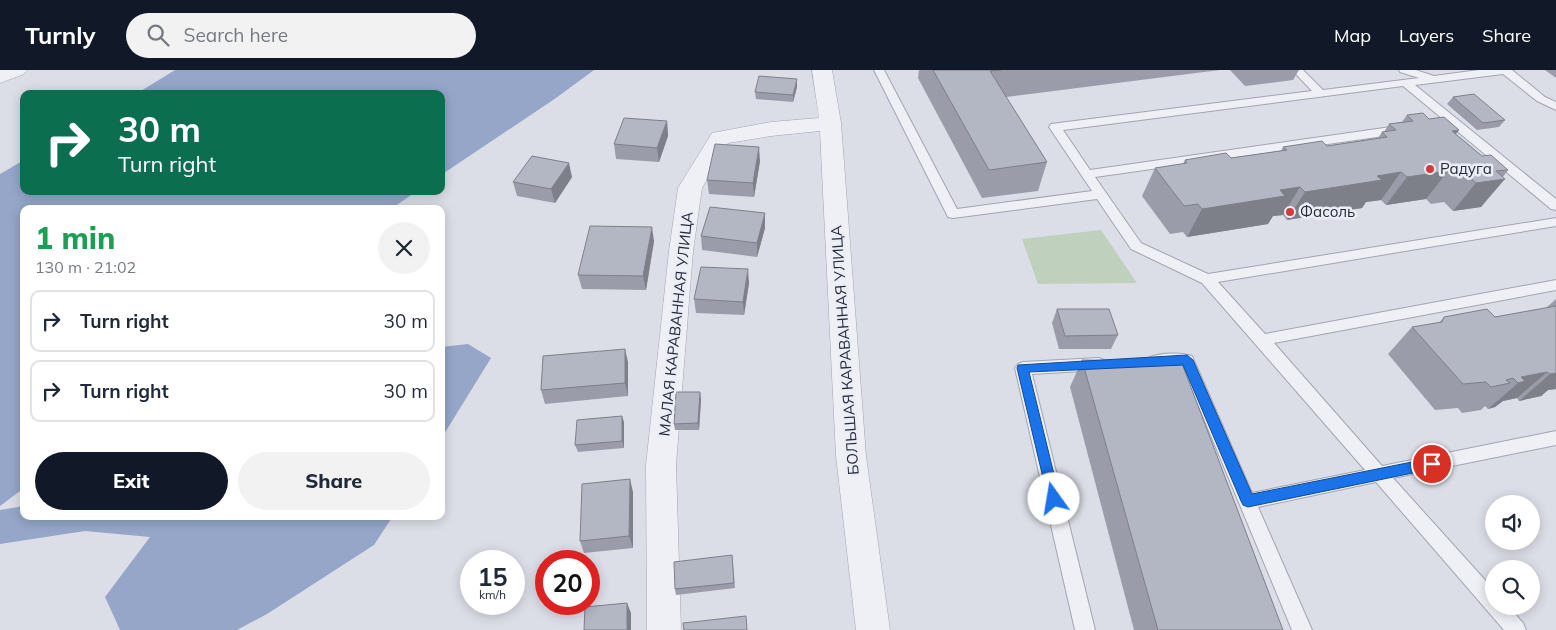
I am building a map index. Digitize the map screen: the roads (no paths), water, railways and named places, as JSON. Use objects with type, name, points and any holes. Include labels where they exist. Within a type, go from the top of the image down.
[{"type":"street","points":[[0,77],[17,70]]},
{"type":"street","name":"БОЛЬШАЯ КАРАВАННАЯ УЛИЦА","points":[[822,70],[830,123],[851,456],[873,630]]},
{"type":"street","name":"МАЛАЯ КАРАВАННАЯ УЛИЦА","points":[[664,630],[661,465],[680,260],[690,188],[720,138],[771,129],[830,123]]},
{"type":"lane","points":[[879,70],[953,214],[1100,194]]},
{"type":"lane","points":[[1297,70],[1321,94]]},
{"type":"lane","points":[[1404,70],[1437,79]]},
{"type":"lane","points":[[1485,594],[1207,279],[1136,246],[1054,127],[1505,70],[1541,99],[1556,107]]},
{"type":"lane","points":[[1406,83],[1556,206]]},
{"type":"lane","points":[[1087,174],[1454,122]]},
{"type":"lane","points":[[1207,279],[1556,222]]},
{"type":"lane","points":[[1262,340],[1556,285]]},
{"type":"lane","points":[[1139,362],[1187,360],[1302,630]]},
{"type":"lane","points":[[1085,630],[1022,368],[1119,363]]},
{"type":"lane","points":[[1248,501],[1556,438]]},
{"type":"lane","points":[[1503,615],[1516,630]]},
{"type":"water","points":[[175,70],[594,70],[556,98],[445,172],[445,90],[142,90]]},
{"type":"water","points":[[20,162],[20,195],[411,195],[397,205],[20,205],[20,491],[0,506],[0,174]]},
{"type":"water","points":[[468,344],[491,358],[445,433],[445,347]]},
{"type":"water","points":[[20,507],[20,520],[390,520],[374,545],[267,614],[237,630],[120,630],[105,597],[150,537],[85,531],[0,544],[0,510]]},
{"type":"place","name":"Радуга","points":[[1430,169]]},
{"type":"place","name":"Фасоль","points":[[1290,212]]}]
